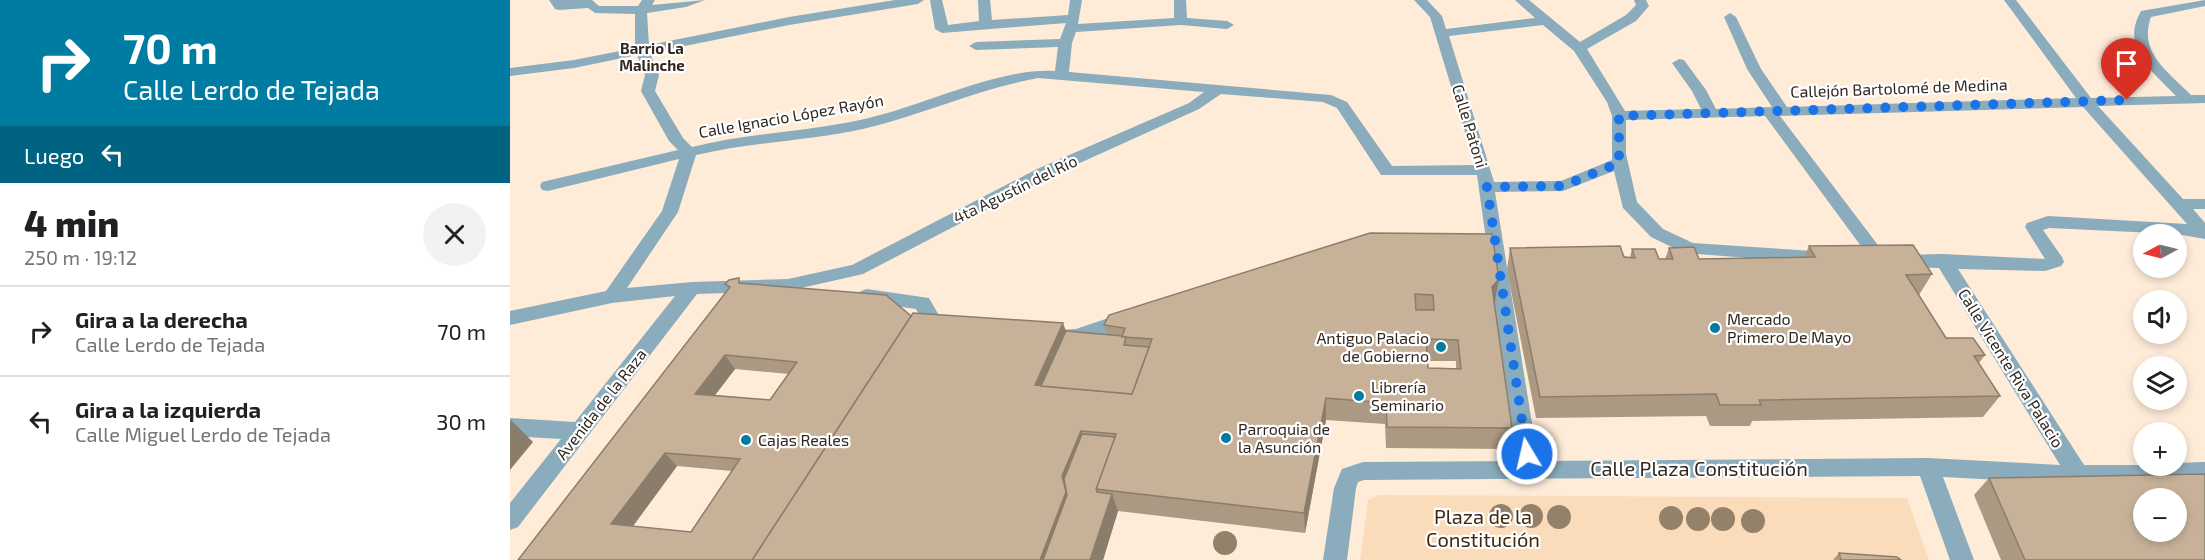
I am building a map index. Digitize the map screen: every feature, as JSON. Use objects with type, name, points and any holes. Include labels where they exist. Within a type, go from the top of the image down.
[{"type":"street","points":[[555,0],[559,6],[592,4],[595,9],[699,0]]},
{"type":"street","points":[[510,72],[574,64],[918,0]]},
{"type":"street","points":[[936,0],[942,29],[986,24],[1070,30]]},
{"type":"street","points":[[984,0],[986,24]]},
{"type":"street","points":[[1062,76],[1076,0]]},
{"type":"street","points":[[1180,0],[1181,21]]},
{"type":"street","name":"Calle Patoni","points":[[1420,0],[1436,15],[1486,179],[1489,252],[1529,470]]},
{"type":"street","points":[[1521,0],[1579,48],[1614,102],[1619,116],[1619,163],[1629,204],[1657,233],[1689,249],[1881,261],[1943,260],[2045,265],[2055,262],[2053,252],[2036,237],[2033,227],[2048,222],[2204,232]]},
{"type":"street","points":[[1579,48],[1631,18],[1643,6],[1640,0]]},
{"type":"street","points":[[2010,0],[2028,28],[2088,101],[2204,232]]},
{"type":"street","points":[[2135,0],[2146,14]]},
{"type":"street","points":[[2146,14],[2205,2]]},
{"type":"street","points":[[612,296],[670,212],[689,152],[677,141],[648,91],[652,75],[642,50],[645,5]]},
{"type":"street","points":[[2146,14],[2139,33],[2146,58],[2187,99]]},
{"type":"street","points":[[1730,17],[1775,110],[1881,261]]},
{"type":"street","points":[[976,46],[1070,30],[1181,21],[1227,25]]},
{"type":"street","points":[[1442,33],[1545,21]]},
{"type":"street","points":[[1679,63],[1699,90],[1711,114]]},
{"type":"street","name":"Calle Ignacio López Rayón","points":[[548,186],[689,152],[860,124],[914,111],[1011,79],[1038,74],[1217,90]]},
{"type":"street","points":[[1217,90],[1336,100],[1387,171],[1563,186],[1619,163]]},
{"type":"street","name":"4ta Agustín del Río","points":[[510,318],[612,296],[692,288],[788,285],[857,270],[1043,173],[1194,106],[1217,90]]},
{"type":"street","name":"Callejón Bartolomé de Medina","points":[[1619,116],[2205,99]]},
{"type":"street","points":[[2179,204],[2205,204]]},
{"type":"street","name":"Calle Vicente Riva Palacio","points":[[1943,260],[2078,475]]},
{"type":"street","points":[[788,285],[922,303],[935,325],[970,328]]},
{"type":"street","name":"Avenida de la Raza","points":[[510,520],[692,288]]},
{"type":"street","points":[[1041,334],[1076,336],[1141,314]]},
{"type":"street","points":[[510,427],[580,432]]},
{"type":"street","points":[[1928,467],[1962,560]]},
{"type":"street","name":"Calle Plaza Constitución","points":[[1335,560],[1345,488],[1350,476],[1363,471],[1928,467],[2078,475],[2205,471]]},
{"type":"green space","name":"Plaza de la Constitución","points":[[1378,495],[1907,498],[1929,560],[1360,560],[1368,500]]},
{"type":"building","points":[[1370,233],[1492,234],[1499,279],[1492,287],[1512,428],[1387,427],[1386,403],[1326,398],[1304,513],[1096,489],[1116,434],[1081,431],[1062,476],[1066,492],[1040,560],[752,560],[913,313],[1063,323],[1035,385],[1132,394],[1152,339],[1122,337],[1125,328],[1104,325],[1109,315]],"holes":[[[1415,294],[1433,295],[1434,310],[1416,310]],[[1426,339],[1458,340],[1461,369],[1428,368]]]},
{"type":"building","name":"Mercado Primero De Mayo","points":[[1913,245],[1932,274],[1906,275],[1946,338],[1973,338],[1985,355],[1974,356],[2000,396],[1759,400],[1761,405],[1720,405],[1716,394],[1540,397],[1510,248],[1620,246],[1624,257],[1635,258],[1632,249],[1655,249],[1659,259],[1673,259],[1669,248],[1694,247],[1699,259],[1815,257],[1809,246]]},
{"type":"building","name":"Cajas Reales","points":[[739,278],[739,283],[886,295],[911,316],[752,560],[518,560],[730,287],[725,284],[729,280]],"holes":[[[725,355],[797,362],[770,400],[695,394]],[[665,453],[740,459],[691,532],[611,524]]]},
{"type":"building","points":[[1066,331],[1122,336],[1126,337],[1124,345],[1149,347],[1132,394],[1041,386]]},
{"type":"building","points":[[1082,434],[1115,437],[1096,489],[1097,492],[1112,494],[1090,560],[1043,560],[1067,495],[1064,479]]},
{"type":"building","points":[[2205,474],[2205,560],[2025,560],[1989,478]]},
{"type":"building","points":[[1839,553],[1897,557],[1901,560],[1841,560]]},
{"type":"place","name":"Mercado Primero De Mayo","points":[[1715,328]]},
{"type":"place","name":"Antiguo Palacio de Gobierno","points":[[1441,347]]},
{"type":"place","name":"Librería Seminario","points":[[1359,396]]},
{"type":"place","name":"Parroquia de la Asunción","points":[[1226,438]]},
{"type":"place","name":"Cajas Reales","points":[[746,440]]},
{"type":"district","name":"Barrio La Malinche","points":[[652,58]]},
{"type":"route","points":[[1527,454],[1487,187],[1532,189],[1563,186],[1619,163],[1619,116],[2127,100]]}]
